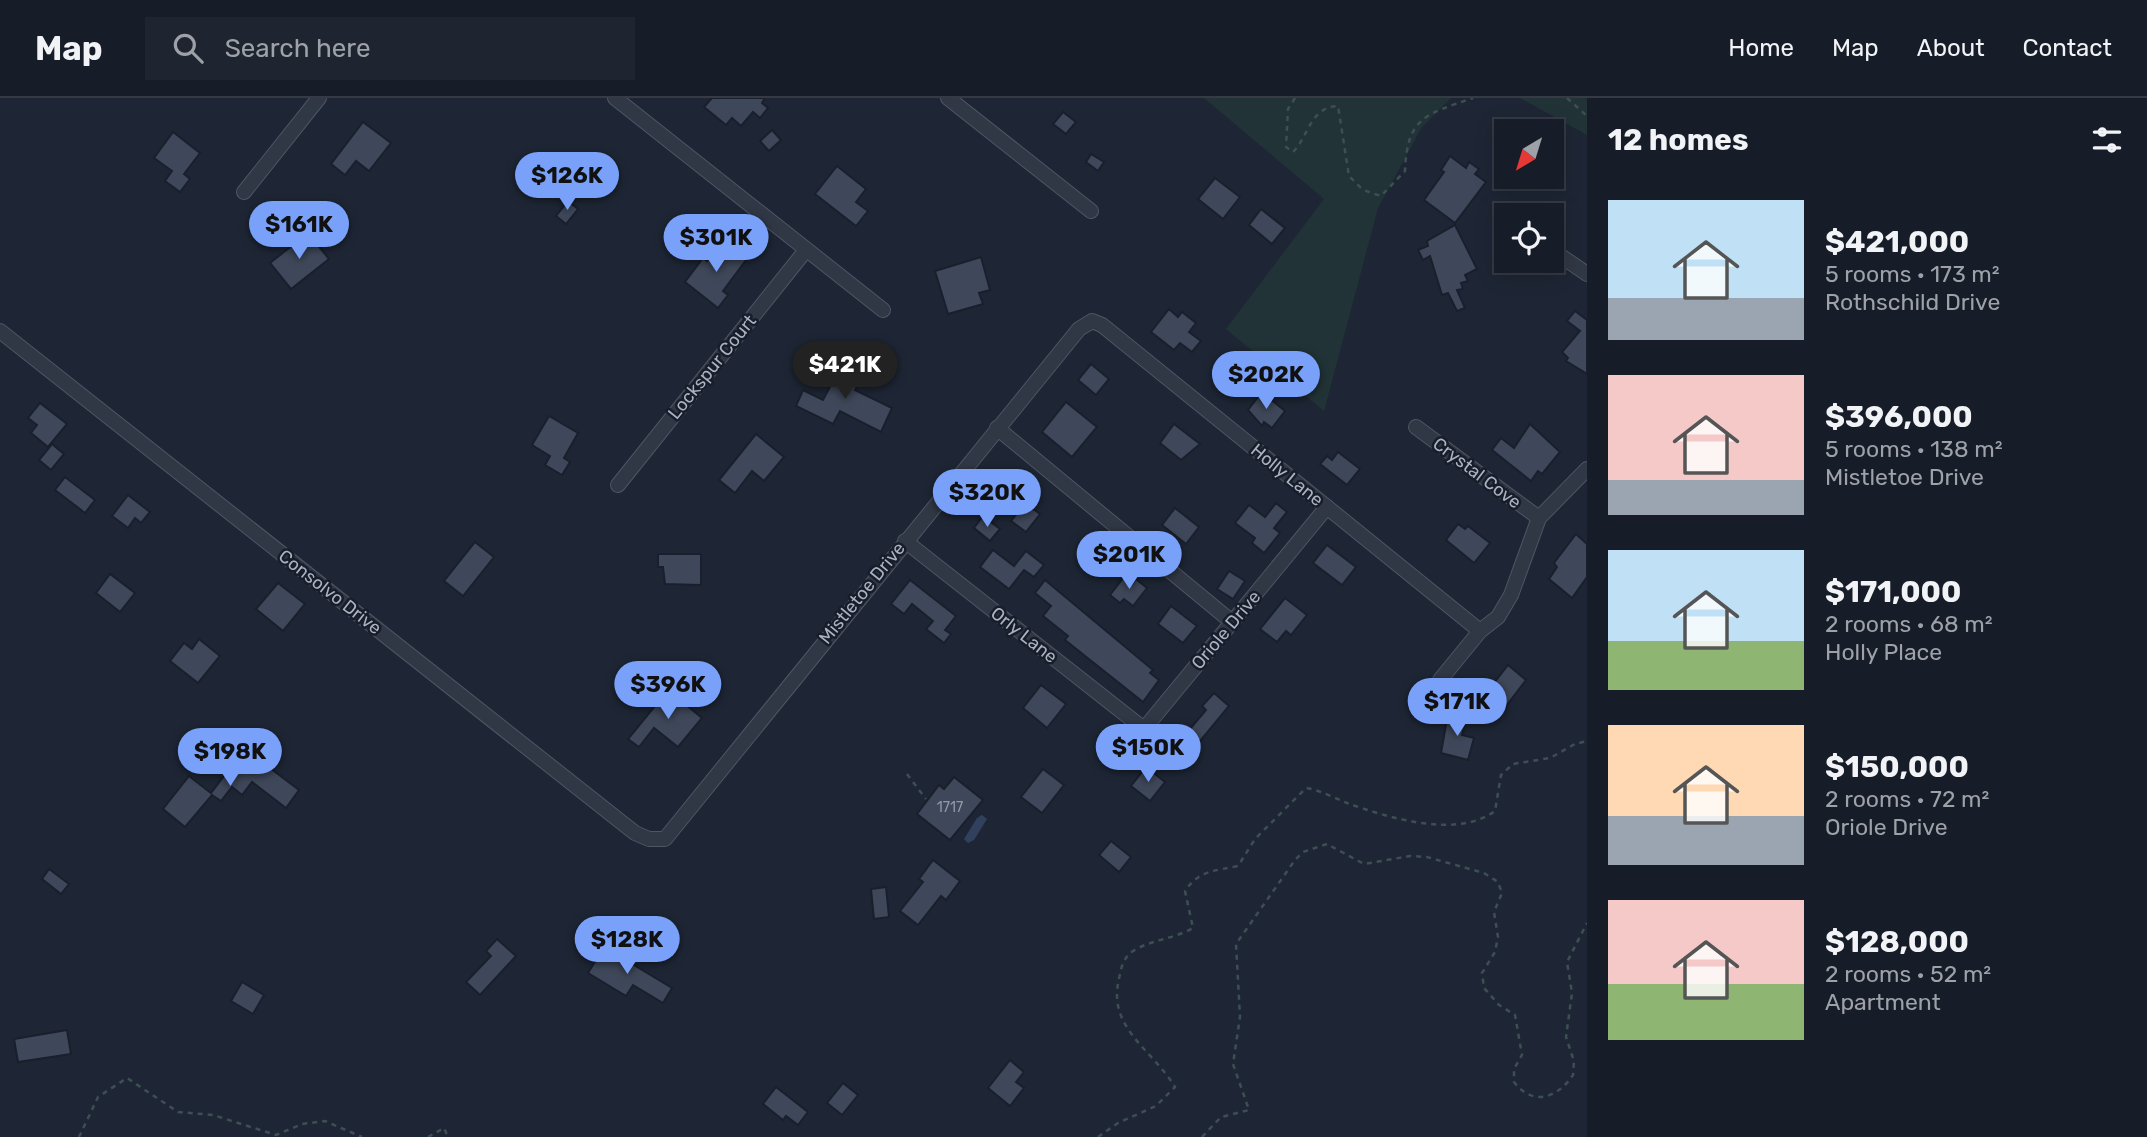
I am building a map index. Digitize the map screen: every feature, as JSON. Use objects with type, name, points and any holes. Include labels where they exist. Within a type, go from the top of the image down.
[{"type":"street","points":[[244,192],[319,98]]},
{"type":"street","points":[[615,98],[883,310]]},
{"type":"street","points":[[948,98],[1091,211]]},
{"type":"street","name":"Lockspur Court","points":[[618,485],[806,250]]},
{"type":"street","points":[[1564,258],[1587,274]]},
{"type":"street","name":"Mistletoe Drive","points":[[665,839],[997,428],[1079,329],[1092,321]]},
{"type":"street","name":"Holly Lane","points":[[1092,321],[1102,325],[1480,631]]},
{"type":"street","name":"Consolvo Drive","points":[[0,331],[635,833],[649,839],[665,839]]},
{"type":"street","name":"Crystal Cove","points":[[1416,427],[1539,518]]},
{"type":"street","points":[[997,428],[1233,622]]},
{"type":"street","points":[[1440,680],[1480,631],[1499,617],[1511,595],[1539,518],[1587,469]]},
{"type":"street","name":"Oriole Drive","points":[[1125,752],[1327,508]]},
{"type":"street","name":"Orly Lane","points":[[905,541],[1144,729]]},
{"type":"path","points":[[1295,98],[1288,109],[1286,147],[1293,152],[1318,113],[1328,107],[1338,106],[1349,176],[1363,190],[1381,196],[1405,171],[1406,150],[1416,123],[1442,109],[1474,98]]},
{"type":"path","points":[[1567,98],[1587,116]]},
{"type":"path","points":[[1098,1137],[1118,1123],[1156,1106],[1175,1087],[1116,1013],[1117,985],[1123,961],[1133,951],[1180,936],[1193,928],[1185,891],[1192,881],[1203,872],[1238,866],[1255,839],[1306,788],[1359,807],[1434,827],[1482,821],[1495,811],[1501,775],[1513,764],[1550,758],[1575,744],[1587,741]]},
{"type":"path","points":[[907,774],[926,799]]},
{"type":"path","points":[[1202,1137],[1222,1117],[1249,1110],[1233,1064],[1240,1017],[1236,944],[1303,852],[1327,844],[1364,864],[1410,856],[1427,857],[1484,873],[1498,882],[1502,893],[1494,912],[1498,937],[1494,952],[1482,973],[1484,988],[1499,1005],[1515,1015],[1522,1055],[1514,1069],[1514,1082],[1527,1096],[1543,1099],[1573,1075],[1574,1060],[1566,1037],[1572,993],[1567,962],[1587,923]]},
{"type":"path","points":[[79,1137],[98,1097],[127,1078],[178,1112],[213,1115],[276,1135],[302,1124],[325,1121],[362,1137]]},
{"type":"path","points":[[428,1137],[444,1128],[447,1137]]},
{"type":"shaded area","points":[[1204,98],[1451,98],[1422,127],[1378,208],[1324,411],[1226,329],[1324,199]]},
{"type":"shaded area","points":[[1520,98],[1587,98],[1587,135],[1564,122],[1564,119],[1558,119]]},
{"type":"water","points":[[982,815],[987,819],[974,840],[968,843],[964,839],[977,818]]},
{"type":"building","points":[[712,98],[765,98],[762,103],[768,108],[760,118],[753,112],[741,126],[732,118],[726,125],[704,107]]},
{"type":"building","points":[[1063,112],[1076,122],[1066,134],[1053,124]]},
{"type":"building","points":[[363,122],[391,143],[369,171],[356,161],[345,175],[331,164]]},
{"type":"building","points":[[772,130],[781,140],[769,151],[760,141]]},
{"type":"building","points":[[173,132],[200,153],[184,174],[190,179],[180,192],[165,181],[172,171],[154,158]]},
{"type":"building","points":[[1091,154],[1104,162],[1098,171],[1086,162]]},
{"type":"building","points":[[1450,156],[1466,168],[1469,162],[1479,169],[1475,174],[1486,182],[1455,223],[1424,200],[1444,172],[1441,170]]},
{"type":"building","points":[[837,166],[866,189],[856,202],[868,211],[856,226],[815,194]]},
{"type":"building","points":[[1215,178],[1240,197],[1223,219],[1198,199]]},
{"type":"building","points":[[568,201],[578,209],[566,224],[556,216]]},
{"type":"building","points":[[1261,209],[1285,228],[1272,244],[1249,225]]},
{"type":"building","points":[[1455,225],[1477,269],[1465,275],[1468,281],[1461,283],[1463,289],[1457,290],[1465,308],[1457,311],[1448,293],[1442,295],[1430,256],[1423,260],[1418,250],[1428,246],[1427,241]]},
{"type":"building","points":[[308,233],[329,259],[291,289],[270,263]]},
{"type":"building","points":[[722,242],[746,260],[723,291],[728,295],[718,308],[685,282],[703,258],[707,261]]},
{"type":"building","points":[[981,257],[990,290],[979,293],[983,304],[948,314],[935,271]]},
{"type":"building","points":[[1169,309],[1178,317],[1182,312],[1196,323],[1189,332],[1201,341],[1192,352],[1180,343],[1174,350],[1151,332]]},
{"type":"building","points":[[1575,311],[1587,320],[1587,374],[1566,361],[1568,358],[1562,352],[1580,331],[1567,321]]},
{"type":"building","points":[[824,363],[860,381],[855,390],[892,408],[881,432],[840,411],[833,424],[796,406],[803,390],[823,400],[833,381],[818,374]]},
{"type":"building","points":[[1091,364],[1109,379],[1096,395],[1078,380]]},
{"type":"building","points":[[1262,392],[1285,411],[1272,428],[1264,422],[1262,426],[1248,410]]},
{"type":"building","points":[[1066,402],[1097,427],[1072,457],[1042,432]]},
{"type":"building","points":[[40,403],[67,424],[48,447],[31,433],[37,425],[28,418]]},
{"type":"building","points":[[549,416],[578,433],[564,458],[570,462],[562,475],[545,465],[550,456],[532,445]]},
{"type":"building","points":[[1174,424],[1200,444],[1181,460],[1160,443]]},
{"type":"building","points":[[1530,424],[1560,452],[1542,474],[1538,471],[1531,481],[1492,450],[1501,438],[1514,448]]},
{"type":"building","points":[[756,434],[784,457],[764,481],[752,471],[735,493],[719,480]]},
{"type":"building","points":[[52,444],[64,454],[51,470],[39,460]]},
{"type":"building","points":[[1338,452],[1360,469],[1347,485],[1320,464],[1327,456],[1332,460]]},
{"type":"building","points":[[65,477],[95,500],[85,513],[55,490]]},
{"type":"building","points":[[128,495],[150,512],[141,523],[135,518],[128,528],[112,516]]},
{"type":"building","points":[[1025,503],[1040,514],[1026,532],[1011,521]]},
{"type":"building","points":[[1276,503],[1287,512],[1274,528],[1280,533],[1264,553],[1252,543],[1255,538],[1235,523],[1249,505],[1265,517]]},
{"type":"building","points":[[1175,508],[1199,527],[1186,544],[1162,525]]},
{"type":"building","points":[[983,516],[1000,529],[990,541],[974,528]]},
{"type":"building","points":[[1458,524],[1465,529],[1468,526],[1490,543],[1474,563],[1446,540]]},
{"type":"building","points":[[1576,534],[1587,544],[1587,577],[1572,598],[1549,579],[1557,567],[1554,563]]},
{"type":"building","points":[[475,542],[494,557],[463,596],[444,581]]},
{"type":"building","points":[[1327,545],[1356,567],[1342,585],[1313,563]]},
{"type":"building","points":[[993,550],[1014,566],[1026,551],[1044,565],[1034,577],[1024,570],[1009,589],[980,567]]},
{"type":"building","points":[[658,554],[701,554],[701,585],[665,584],[663,567],[658,567]]},
{"type":"building","points":[[1229,571],[1245,581],[1233,599],[1217,589]]},
{"type":"building","points":[[110,574],[135,593],[120,612],[96,593]]},
{"type":"building","points":[[1124,577],[1132,584],[1136,579],[1147,588],[1133,606],[1124,599],[1120,603],[1110,595]]},
{"type":"building","points":[[910,580],[956,616],[945,630],[951,634],[944,643],[926,629],[933,621],[912,604],[904,614],[891,604]]},
{"type":"building","points":[[1045,580],[1153,670],[1150,673],[1159,680],[1143,702],[1065,640],[1068,636],[1043,616],[1051,606],[1035,593]]},
{"type":"building","points":[[278,583],[305,604],[283,631],[256,609]]},
{"type":"building","points":[[1285,598],[1307,615],[1291,635],[1286,631],[1277,642],[1260,629]]},
{"type":"building","points":[[1171,606],[1197,626],[1183,643],[1158,624]]},
{"type":"building","points":[[199,639],[220,656],[198,683],[170,661],[184,643],[192,649]]},
{"type":"building","points":[[1508,665],[1526,680],[1503,710],[1484,696]]},
{"type":"building","points":[[1041,685],[1066,704],[1047,728],[1023,708]]},
{"type":"building","points":[[668,690],[702,718],[678,747],[654,728],[639,747],[628,739]]},
{"type":"building","points":[[1214,693],[1229,706],[1196,746],[1184,736],[1206,710],[1202,706]]},
{"type":"building","points":[[1448,713],[1467,718],[1462,735],[1474,738],[1468,760],[1441,753]]},
{"type":"building","points":[[235,750],[254,764],[258,759],[299,790],[286,808],[252,782],[242,795],[232,787],[221,801],[212,795],[185,827],[163,809],[189,776],[211,793],[230,768],[225,764]]},
{"type":"building","points":[[1146,767],[1165,782],[1150,801],[1131,786]]},
{"type":"building","points":[[1043,769],[1064,785],[1042,813],[1021,797]]},
{"type":"building","points":[[954,777],[983,800],[950,840],[917,814],[939,785],[944,789]]},
{"type":"building","points":[[1111,841],[1131,857],[1119,872],[1099,855]]},
{"type":"building","points":[[933,860],[960,881],[946,900],[941,896],[918,925],[900,911],[923,882],[919,879]]},
{"type":"building","points":[[49,869],[69,884],[61,894],[42,879]]},
{"type":"building","points":[[886,887],[889,917],[874,919],[871,889]]},
{"type":"building","points":[[497,939],[516,956],[480,995],[466,982],[491,956],[486,951]]},
{"type":"building","points":[[604,947],[672,988],[663,1003],[633,985],[626,996],[588,973]]},
{"type":"building","points":[[242,982],[264,995],[253,1014],[231,1001]]},
{"type":"building","points":[[67,1030],[71,1054],[18,1062],[14,1039]]},
{"type":"building","points":[[1010,1060],[1024,1072],[1016,1082],[1024,1088],[1010,1106],[988,1088]]},
{"type":"building","points":[[843,1083],[858,1095],[842,1115],[827,1103]]},
{"type":"building","points":[[776,1087],[808,1112],[798,1125],[786,1116],[783,1120],[763,1104]]}]
